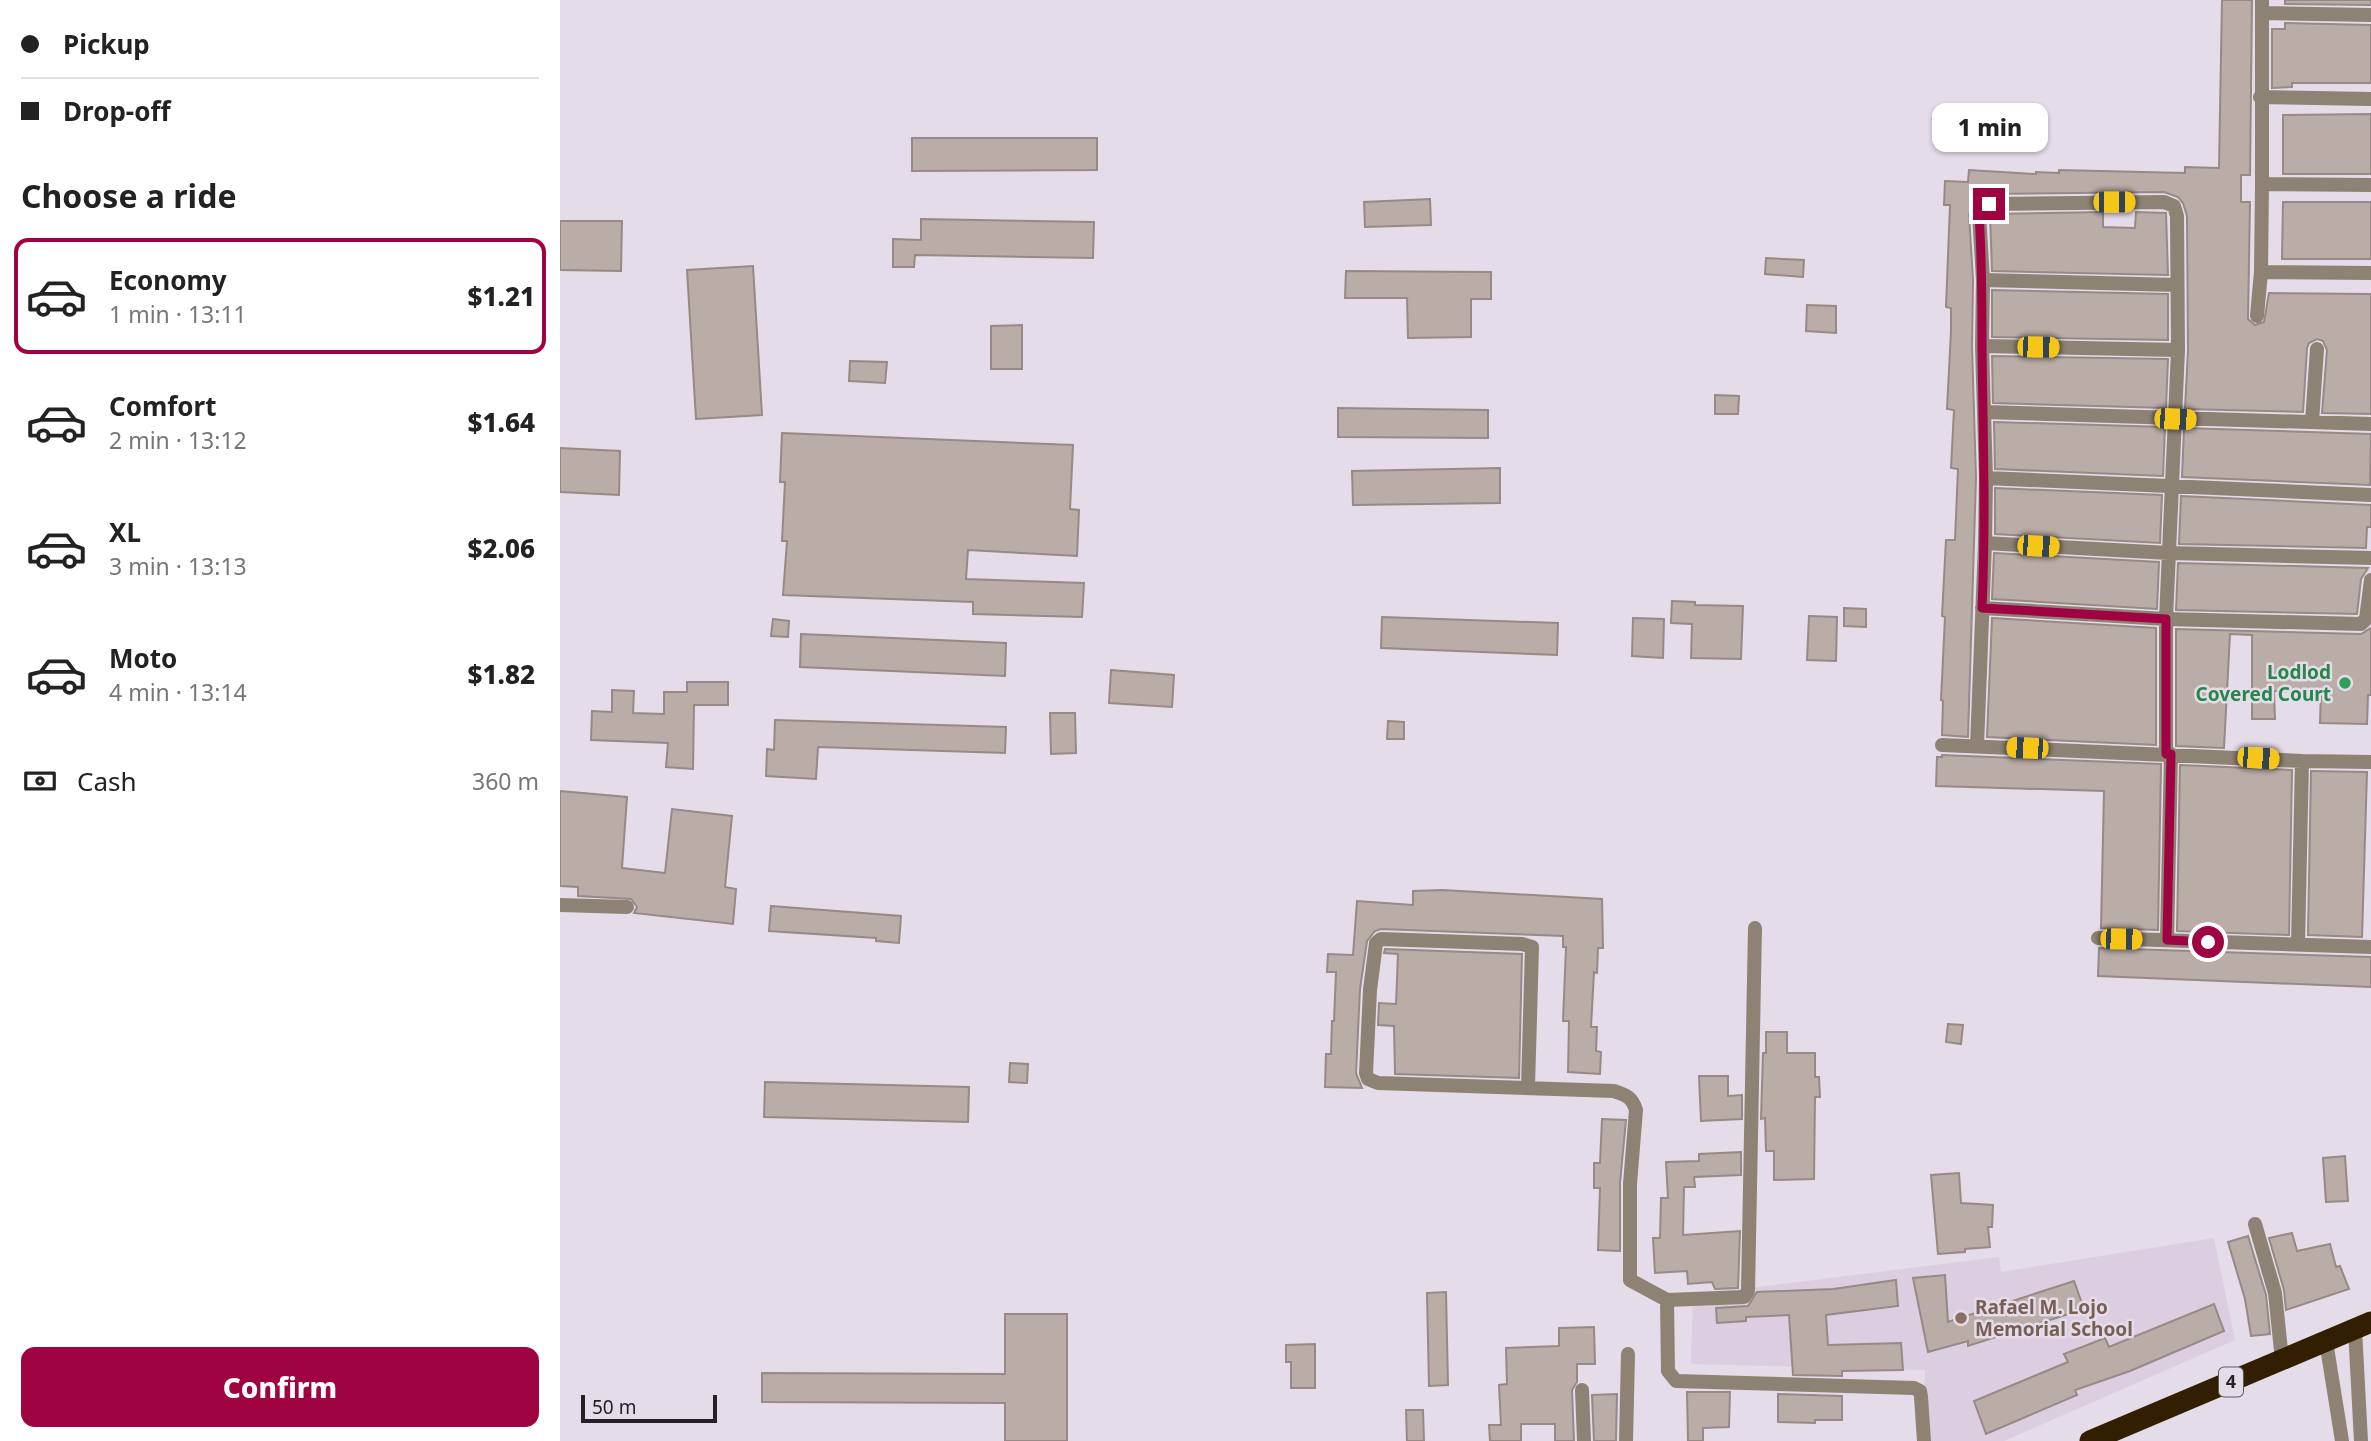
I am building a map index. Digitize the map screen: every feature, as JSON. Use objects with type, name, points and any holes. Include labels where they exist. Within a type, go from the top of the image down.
[{"type":"highway","name":"4","points":[[2091,1441],[2363,1326]]},
{"type":"street","points":[[2257,316],[2261,272],[2262,6],[2371,15]]},
{"type":"street","points":[[2260,97],[2371,99]]},
{"type":"street","points":[[2262,184],[2371,185]]},
{"type":"street","points":[[1977,746],[1986,478],[1983,280],[1979,214],[1983,207],[1989,204],[2164,202],[2174,206],[2177,216],[2178,350],[2166,619],[2167,940]]},
{"type":"street","points":[[2261,272],[2371,272]]},
{"type":"street","points":[[1983,280],[2177,285]]},
{"type":"street","points":[[1982,346],[2178,350]]},
{"type":"street","points":[[2312,422],[2317,349]]},
{"type":"street","points":[[1984,412],[2371,424]]},
{"type":"street","points":[[1986,478],[2371,495]]},
{"type":"street","points":[[1985,543],[2169,553],[2371,558]]},
{"type":"street","points":[[1982,608],[2166,619],[2361,624],[2366,619],[2371,580]]},
{"type":"street","points":[[1942,745],[2371,762]]},
{"type":"street","points":[[2298,944],[2302,761]]},
{"type":"street","points":[[560,905],[627,907]]},
{"type":"street","points":[[1528,1087],[1532,947],[1522,944],[1462,941],[1381,939],[1377,943],[1370,990],[1366,1073],[1368,1079],[1388,1084],[1528,1087],[1614,1091],[1625,1094],[1633,1101],[1636,1110],[1630,1184],[1630,1280],[1667,1300],[1744,1297],[1748,1291],[1755,928]]},
{"type":"street","points":[[2098,938],[2371,947]]},
{"type":"street","points":[[2255,1224],[2274,1293],[2282,1360]]},
{"type":"street","points":[[1667,1300],[1668,1371],[1676,1381],[1914,1388],[1920,1391],[1922,1396],[1924,1441]]},
{"type":"street","points":[[2361,1441],[2363,1326]]},
{"type":"street","points":[[2326,1341],[2342,1441]]},
{"type":"street","points":[[1626,1441],[1628,1354]]},
{"type":"street","points":[[1582,1390],[1584,1441]]},
{"type":"shaded area","name":"Rafael M. Lojo Memorial School","points":[[2214,1238],[2235,1340],[2004,1441],[1928,1441],[1923,1419],[1925,1370],[1691,1364],[1693,1295],[1999,1257],[2001,1272]]},
{"type":"building","points":[[2222,0],[2252,0],[2250,175],[2241,175],[2241,202],[2250,202],[2248,319],[2255,325],[2264,322],[2269,293],[2371,294],[2371,414],[2322,413],[2327,350],[2323,341],[2317,339],[2309,343],[2307,348],[2303,412],[2185,409],[2188,350],[2187,216],[2178,197],[2164,192],[1989,194],[1978,199],[1969,214],[1973,280],[1976,478],[1968,737],[1942,735],[1945,617],[1942,616],[1946,540],[1955,540],[1958,469],[1951,468],[1954,410],[1947,409],[1951,308],[1946,307],[1950,205],[1944,205],[1945,181],[1968,182],[1969,170],[2036,174],[2059,173],[2059,170],[2185,173],[2185,167],[2219,168]]},
{"type":"building","points":[[2285,0],[2371,0],[2371,5],[2285,4]]},
{"type":"building","points":[[2285,23],[2371,25],[2371,83],[2292,83],[2292,87],[2272,88],[2272,29],[2285,29]]},
{"type":"building","points":[[2371,114],[2371,174],[2283,174],[2283,115]]},
{"type":"building","points":[[912,138],[1097,138],[1097,170],[912,171]]},
{"type":"building","points":[[1430,199],[1431,225],[1365,227],[1364,202]]},
{"type":"building","points":[[2283,202],[2371,202],[2371,259],[2282,259]]},
{"type":"building","points":[[2103,212],[2103,227],[2135,228],[2136,212],[2166,213],[2168,275],[1992,271],[1990,214]]},
{"type":"building","points":[[921,219],[1094,222],[1093,258],[915,255],[914,267],[893,267],[893,239],[921,240]]},
{"type":"building","points":[[560,221],[622,221],[621,271],[560,270]]},
{"type":"building","points":[[1766,258],[1804,260],[1803,277],[1765,274]]},
{"type":"building","points":[[753,266],[762,415],[696,419],[687,270]]},
{"type":"building","points":[[1346,271],[1491,272],[1491,299],[1471,299],[1471,337],[1408,338],[1407,298],[1345,298]]},
{"type":"building","points":[[1992,290],[2168,294],[2168,340],[1992,337]]},
{"type":"building","points":[[1807,305],[1836,306],[1836,333],[1806,331]]},
{"type":"building","points":[[1022,325],[1022,369],[991,369],[991,326]]},
{"type":"building","points":[[1992,356],[2168,359],[2166,408],[1993,403]]},
{"type":"building","points":[[850,361],[887,362],[885,383],[849,381]]},
{"type":"building","points":[[1715,395],[1739,396],[1738,414],[1715,414]]},
{"type":"building","points":[[1338,408],[1488,410],[1488,438],[1338,437]]},
{"type":"building","points":[[1994,422],[2165,427],[2163,476],[1995,469]]},
{"type":"building","points":[[2184,428],[2371,434],[2370,485],[2182,477]]},
{"type":"building","points":[[782,433],[1073,445],[1070,509],[1079,510],[1077,556],[968,550],[966,579],[1084,583],[1082,617],[973,614],[973,602],[783,595],[787,541],[782,541],[785,482],[780,482]]},
{"type":"building","points":[[560,448],[620,451],[619,495],[560,492]]},
{"type":"building","points":[[1500,468],[1500,503],[1353,505],[1352,471]]},
{"type":"building","points":[[1995,488],[2162,495],[2160,543],[1995,534]]},
{"type":"building","points":[[2181,496],[2371,505],[2371,527],[2367,527],[2366,548],[2179,544]]},
{"type":"building","points":[[1994,553],[2159,562],[2157,609],[1992,599]]},
{"type":"building","points":[[2178,563],[2368,568],[2361,579],[2357,614],[2176,610]]},
{"type":"building","points":[[1672,601],[1695,602],[1695,605],[1743,606],[1741,659],[1691,658],[1692,624],[1671,623]]},
{"type":"building","points":[[1844,608],[1866,609],[1866,627],[1844,626]]},
{"type":"building","points":[[1809,616],[1837,617],[1836,661],[1807,660]]},
{"type":"building","points":[[1382,617],[1558,623],[1557,655],[1381,648]]},
{"type":"building","points":[[1633,618],[1664,619],[1663,658],[1632,656]]},
{"type":"building","points":[[1992,618],[2156,628],[2156,745],[1987,737]]},
{"type":"building","points":[[773,619],[789,621],[788,637],[771,636]]},
{"type":"building","points":[[2371,628],[2371,695],[2368,695],[2367,724],[2320,723],[2321,692],[2274,691],[2275,719],[2252,719],[2252,635],[2230,634],[2224,748],[2176,746],[2176,629],[2361,634]]},
{"type":"building","points":[[801,634],[1006,643],[1005,676],[800,667]]},
{"type":"building","points":[[1111,670],[1174,675],[1172,707],[1109,703]]},
{"type":"building","points":[[687,682],[728,682],[728,705],[694,705],[693,769],[666,767],[668,743],[591,740],[592,711],[612,712],[612,690],[634,691],[633,713],[664,714],[664,692],[687,692]]},
{"type":"building","points":[[1050,713],[1075,713],[1076,753],[1051,754]]},
{"type":"building","points":[[775,720],[1006,727],[1005,753],[818,747],[816,779],[766,776],[767,749],[774,750]]},
{"type":"building","points":[[1388,721],[1404,722],[1404,739],[1387,739]]},
{"type":"building","points":[[1942,755],[2161,764],[2158,930],[2101,928],[2104,791],[1936,786],[1937,757]]},
{"type":"building","points":[[2180,765],[2292,770],[2289,935],[2177,931]]},
{"type":"building","points":[[2311,771],[2367,772],[2362,937],[2308,935]]},
{"type":"building","points":[[560,791],[627,797],[622,868],[665,873],[672,809],[732,816],[725,887],[736,889],[733,924],[634,913],[637,907],[631,899],[578,896],[578,887],[560,886]]},
{"type":"building","points":[[1442,890],[1602,899],[1603,948],[1598,948],[1597,973],[1594,972],[1591,1027],[1597,1027],[1596,1051],[1601,1052],[1600,1074],[1568,1072],[1569,1021],[1563,1021],[1566,947],[1563,947],[1563,936],[1381,929],[1375,931],[1367,941],[1360,989],[1356,1073],[1362,1088],[1325,1087],[1326,1054],[1331,1054],[1336,972],[1327,972],[1328,954],[1353,955],[1357,901],[1413,905],[1413,891]]},
{"type":"building","points":[[771,906],[901,916],[899,943],[876,941],[876,938],[769,931]]},
{"type":"building","points":[[2099,948],[2371,957],[2371,987],[2098,976]]},
{"type":"building","points":[[1385,949],[1522,954],[1519,1078],[1395,1074],[1394,1026],[1378,1025],[1379,1003],[1396,1004],[1398,954],[1384,953]]},
{"type":"building","points":[[1948,1024],[1963,1025],[1961,1044],[1946,1042]]},
{"type":"building","points":[[1766,1032],[1787,1032],[1787,1053],[1815,1053],[1815,1077],[1819,1077],[1820,1097],[1815,1097],[1814,1179],[1774,1180],[1774,1151],[1766,1151],[1765,1118],[1761,1119]]},
{"type":"building","points":[[1010,1063],[1028,1064],[1027,1083],[1009,1082]]},
{"type":"building","points":[[1699,1076],[1728,1076],[1728,1096],[1742,1095],[1742,1119],[1701,1121]]},
{"type":"building","points":[[765,1082],[969,1087],[968,1122],[764,1117]]},
{"type":"building","points":[[1602,1119],[1626,1120],[1620,1183],[1620,1251],[1598,1250],[1600,1188],[1594,1188],[1594,1163],[1600,1163]]},
{"type":"building","points":[[1741,1152],[1741,1175],[1694,1177],[1695,1187],[1684,1187],[1683,1235],[1740,1231],[1738,1288],[1715,1289],[1712,1282],[1688,1284],[1687,1271],[1655,1273],[1653,1238],[1660,1238],[1661,1198],[1668,1198],[1666,1162],[1699,1161],[1699,1154]]},
{"type":"building","points":[[2345,1156],[2348,1201],[2326,1202],[2323,1158]]},
{"type":"building","points":[[1959,1173],[1961,1203],[1993,1205],[1992,1227],[1988,1227],[1990,1247],[1938,1254],[1931,1175]]},
{"type":"building","points":[[2292,1233],[2297,1251],[2330,1244],[2336,1267],[2340,1266],[2349,1289],[2286,1310],[2284,1290],[2269,1238]]},
{"type":"building","points":[[2248,1236],[2266,1295],[2270,1334],[2251,1336],[2245,1299],[2228,1242]]},
{"type":"building","points":[[1945,1275],[1948,1322],[2074,1281],[2084,1309],[1968,1346],[1968,1341],[1928,1352],[1913,1278]]},
{"type":"building","points":[[1896,1280],[1898,1306],[1826,1315],[1828,1345],[1901,1343],[1903,1370],[1842,1371],[1842,1376],[1793,1375],[1789,1315],[1746,1317],[1746,1321],[1717,1323],[1716,1308],[1748,1306],[1757,1292],[1833,1289]]},
{"type":"building","points":[[1446,1292],[1448,1385],[1429,1386],[1427,1293]]},
{"type":"building","points":[[2214,1304],[2224,1331],[2130,1371],[2075,1390],[2077,1395],[1986,1434],[1974,1401],[2068,1362],[2064,1354],[2105,1338],[2109,1347]]},
{"type":"building","points":[[1005,1314],[1067,1314],[1067,1441],[1005,1441],[1005,1403],[762,1402],[762,1373],[1005,1374]]},
{"type":"building","points":[[1594,1327],[1595,1364],[1577,1364],[1577,1382],[1572,1390],[1574,1441],[1555,1441],[1555,1424],[1521,1424],[1521,1441],[1490,1441],[1489,1425],[1501,1425],[1499,1385],[1507,1384],[1506,1348],[1559,1346],[1559,1328]]},
{"type":"building","points":[[1315,1344],[1315,1388],[1291,1388],[1291,1362],[1286,1362],[1286,1345]]},
{"type":"building","points":[[1687,1392],[1730,1392],[1729,1427],[1703,1428],[1703,1441],[1688,1441]]},
{"type":"building","points":[[1617,1394],[1616,1441],[1594,1441],[1592,1395]]},
{"type":"building","points":[[1778,1394],[1842,1396],[1842,1420],[1815,1420],[1815,1423],[1778,1422]]},
{"type":"building","points":[[1406,1410],[1423,1410],[1424,1441],[1407,1441]]},
{"type":"place","name":"Lodlod Covered Court","points":[[2345,683]]},
{"type":"place","name":"Rafael M. Lojo Memorial School","points":[[1961,1318]]},
{"type":"route","points":[[1989,204],[1983,207],[1979,214],[1983,280],[1986,478],[1982,608],[2166,619],[2166,754],[2171,754],[2167,940],[2208,942]]}]
